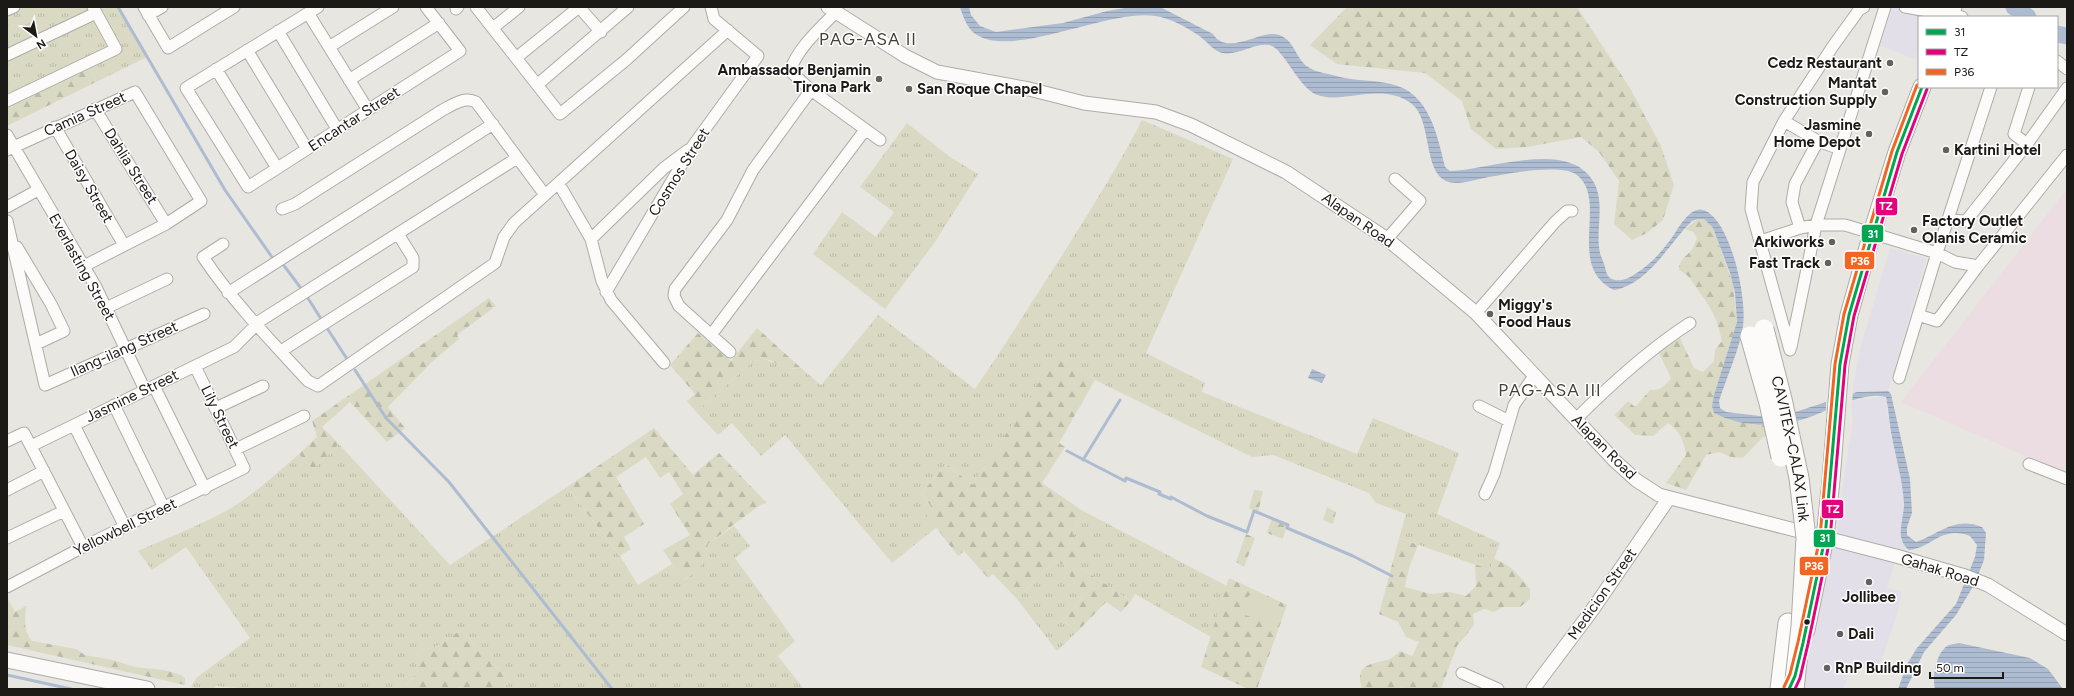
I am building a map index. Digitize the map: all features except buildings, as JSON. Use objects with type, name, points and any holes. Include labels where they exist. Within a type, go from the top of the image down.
[{"type":"highway","name":"CAVITEX–CALAX Link","points":[[1757,333],[1782,399],[1799,478],[1806,538],[1801,626],[1789,688]]},
{"type":"main road","points":[[1789,688],[1814,597],[1825,538],[1832,480],[1835,415],[1841,358],[1849,315],[1897,152],[1922,88]]},
{"type":"main road","points":[[7,660],[147,689]]},
{"type":"street","points":[[7,10],[14,7]]},
{"type":"street","points":[[162,7],[146,11],[168,48],[234,7]]},
{"type":"street","points":[[277,168],[216,69],[318,7]]},
{"type":"street","points":[[329,47],[393,7]]},
{"type":"street","points":[[349,80],[439,23],[426,7]]},
{"type":"street","points":[[476,7],[560,114],[626,60],[684,7]]},
{"type":"street","points":[[493,28],[519,7]]},
{"type":"street","points":[[516,58],[579,7],[601,32]]},
{"type":"street","points":[[537,85],[601,32],[628,7]]},
{"type":"street","points":[[223,244],[203,258],[228,293],[255,325],[312,385],[318,386],[323,384],[495,263],[508,229],[728,30],[714,19],[711,14],[711,7]]},
{"type":"street","points":[[1864,7],[1859,10],[1832,46],[1784,121],[1753,182],[1751,210],[1761,241],[1790,350],[1816,225],[1885,7]]},
{"type":"street","points":[[1905,7],[1954,14]]},
{"type":"street","points":[[7,55],[94,10],[116,49],[7,101]]},
{"type":"street","points":[[832,10],[792,65],[790,71],[811,90],[880,140]]},
{"type":"street","name":"Alapan Road","points":[[832,10],[905,56],[937,72],[1029,89],[1066,100],[1142,109],[1170,117],[1286,172],[1342,207],[1387,239],[1476,313],[1534,376],[1636,480],[1659,495],[1825,538]]},
{"type":"street","points":[[308,13],[368,110]]},
{"type":"street","name":"Encantar Street","points":[[216,69],[186,88],[248,187],[460,51],[439,23]]},
{"type":"street","name":"Cosmos Street","points":[[606,292],[692,147],[758,56],[728,30]]},
{"type":"street","points":[[278,31],[338,129]]},
{"type":"street","points":[[247,50],[307,149]]},
{"type":"street","points":[[2058,62],[2067,69]]},
{"type":"street","points":[[1899,378],[1937,253],[1991,88]]},
{"type":"street","points":[[2027,144],[2014,134],[2029,88]]},
{"type":"street","points":[[1948,220],[1966,221],[2027,144],[2067,88]]},
{"type":"street","points":[[730,352],[679,306],[674,296],[676,290],[727,220],[753,170],[811,90]]},
{"type":"street","name":"Camia Street","points":[[10,149],[55,127],[135,92],[202,201],[166,224]]},
{"type":"street","points":[[282,209],[295,204],[403,134],[462,100],[470,99],[476,102],[545,196]]},
{"type":"street","name":"Dahlia Street","points":[[95,109],[166,224]]},
{"type":"street","points":[[1784,121],[1818,141],[1840,149]]},
{"type":"street","points":[[228,293],[493,124]]},
{"type":"street","name":"Daisy Street","points":[[55,127],[124,246]]},
{"type":"street","points":[[711,335],[865,130]]},
{"type":"street","name":"Everlasting Street","points":[[7,135],[10,149],[38,190],[84,266],[125,349],[150,388],[205,488]]},
{"type":"street","points":[[1800,228],[1792,202],[1795,184],[1818,141]]},
{"type":"street","points":[[591,238],[664,168],[692,147]]},
{"type":"street","points":[[1918,315],[1937,321],[1978,266],[2067,155]]},
{"type":"street","name":"Jasmine Street","points":[[31,446],[234,347],[255,325],[517,158]]},
{"type":"street","points":[[1387,239],[1420,202],[1394,179]]},
{"type":"street","points":[[559,184],[591,238],[606,292],[664,363]]},
{"type":"street","points":[[7,207],[38,190]]},
{"type":"street","points":[[1476,313],[1555,222],[1567,211],[1572,211]]},
{"type":"street","points":[[7,221],[11,238],[36,344],[64,331],[51,304],[11,238]]},
{"type":"street","points":[[84,266],[166,224]]},
{"type":"street","points":[[1761,241],[1800,228],[1816,225],[1845,225],[1937,253],[1955,262],[1978,266]]},
{"type":"street","points":[[281,351],[413,267],[413,258],[398,234]]},
{"type":"street","points":[[106,308],[167,279]]},
{"type":"street","name":"Ilang-ilang Street","points":[[36,344],[45,385],[204,314]]},
{"type":"street","points":[[1576,419],[1606,389],[1666,339],[1690,323]]},
{"type":"street","name":"Lily Street","points":[[195,366],[244,468]]},
{"type":"street","points":[[1485,494],[1494,474],[1514,405],[1534,376]]},
{"type":"street","points":[[216,408],[263,386]]},
{"type":"street","points":[[114,405],[164,508]]},
{"type":"street","points":[[1479,406],[1509,421]]},
{"type":"street","points":[[236,449],[304,416]]},
{"type":"street","points":[[74,425],[125,527]]},
{"type":"street","points":[[7,441],[24,433],[83,547]]},
{"type":"street","points":[[2029,464],[2067,480]]},
{"type":"street","name":"Yellowbell Street","points":[[7,587],[83,547],[244,468]]},
{"type":"street","points":[[7,490],[44,472]]},
{"type":"street","name":"Medicion Street","points":[[1533,689],[1593,609],[1669,498]]},
{"type":"street","points":[[7,538],[64,511]]},
{"type":"street","name":"Gahak Road","points":[[1825,538],[1971,578],[2067,634]]},
{"type":"street","points":[[1462,673],[1498,689]]},
{"type":"shaded area","points":[[1893,7],[1926,16],[1918,16],[1918,51],[1915,59],[1880,46]]},
{"type":"shaded area","points":[[2067,189],[2067,474],[1901,402]]},
{"type":"shaded area","points":[[1890,248],[1922,257],[1926,260],[1888,391],[1864,391],[1852,393],[1860,349]]},
{"type":"shaded area","points":[[1883,396],[1886,399],[1888,416],[1903,485],[1904,514],[1901,522],[1905,548],[1909,550],[1907,555],[1836,534],[1853,418],[1851,414],[1852,401]]},
{"type":"shaded area","points":[[1831,545],[1895,562],[1887,588],[1902,592],[1898,612],[1878,672],[1853,663],[1843,689],[1801,689]]},
{"type":"green space","points":[[7,7],[118,7],[147,57],[96,82],[89,65],[7,104]]},
{"type":"green space","points":[[1347,7],[1577,7],[1630,88],[1661,146],[1674,185],[1663,220],[1647,233],[1632,240],[1614,224],[1619,181],[1599,152],[1581,137],[1527,147],[1496,149],[1471,129],[1462,101],[1425,73],[1337,64],[1310,45]]},
{"type":"green space","points":[[89,65],[96,82],[7,126],[7,104]]},
{"type":"green space","points":[[1142,120],[1233,159],[1146,353],[1205,383],[1202,392],[1357,454],[1373,418],[1459,453],[1437,514],[1500,543],[1490,570],[1399,538],[1406,514],[1376,503],[1369,493],[1273,455],[1252,457],[1095,380],[1058,356],[973,485],[946,464],[921,494],[931,506],[926,513],[937,527],[892,563],[785,435],[761,456],[732,423],[718,435],[696,412],[751,363],[761,358],[784,367],[801,368],[821,385],[878,315],[975,389],[1068,246],[1116,168]]},
{"type":"green space","points":[[907,123],[950,157],[978,174],[935,242],[885,309],[813,254],[842,212],[876,237],[894,212],[860,187]]},
{"type":"green space","points":[[1698,219],[1704,219],[1713,228],[1733,284],[1737,322],[1712,406],[1731,420],[1756,425],[1778,423],[1775,435],[1763,437],[1743,458],[1731,457],[1719,452],[1706,455],[1686,490],[1666,483],[1686,455],[1683,441],[1676,429],[1668,423],[1653,436],[1635,435],[1614,415],[1628,401],[1635,407],[1650,390],[1660,388],[1669,381],[1671,378],[1659,353],[1679,336],[1694,368],[1703,372],[1714,361],[1715,350],[1722,341],[1716,319],[1690,278],[1679,270],[1680,263],[1691,251],[1697,238],[1693,232],[1685,229]]},
{"type":"green space","points":[[489,298],[496,306],[457,335],[459,339],[433,361],[388,407],[405,428],[387,442],[350,402],[322,427],[339,444],[313,469],[299,454],[317,437],[312,421]]},
{"type":"green space","points":[[757,328],[801,368],[782,368],[772,361],[761,358],[751,363],[696,412],[687,401],[695,394],[670,365],[698,333],[731,361]]},
{"type":"green space","points":[[1057,355],[1095,380],[1059,443],[1065,447],[1042,483],[1083,511],[1072,534],[1092,545],[1079,567],[1131,601],[1121,612],[1106,602],[1077,632],[1063,620],[1084,596],[1068,584],[1071,575],[1067,566],[1054,561],[1017,599],[993,574],[988,578],[964,551],[958,556],[925,513],[931,506],[921,494],[946,464],[973,485]]},
{"type":"green space","points":[[654,428],[693,475],[719,453],[767,503],[760,505],[708,544],[704,560],[698,570],[683,580],[663,550],[690,535],[670,504],[683,494],[669,472],[660,478],[646,457],[616,477],[644,524],[624,537],[631,549],[620,556],[567,487]]},
{"type":"green space","points":[[339,444],[450,565],[567,487],[620,556],[638,585],[672,564],[684,580],[698,569],[705,557],[708,544],[734,526],[750,546],[735,558],[795,641],[778,656],[804,689],[502,689],[510,682],[461,630],[438,646],[422,650],[417,657],[417,674],[401,689],[250,689],[216,686],[214,689],[191,687],[196,678],[250,638],[186,547],[152,570],[138,551],[202,523],[239,503],[299,454],[313,469]]},
{"type":"green space","points":[[1254,490],[1263,491],[1258,513],[1249,508]]},
{"type":"green space","points":[[1327,507],[1336,512],[1333,524],[1323,520]]},
{"type":"green space","points":[[1083,511],[1227,586],[1211,637],[1135,594],[1131,601],[1079,567],[1072,534]]},
{"type":"green space","points":[[1272,518],[1287,524],[1283,539],[1267,533]]},
{"type":"green space","points":[[1246,534],[1255,538],[1244,567],[1236,562]]},
{"type":"green space","points":[[1399,538],[1418,545],[1409,568],[1405,587],[1431,594],[1450,592],[1466,596],[1476,586],[1475,564],[1490,570],[1494,559],[1510,567],[1530,589],[1530,599],[1520,607],[1503,607],[1494,612],[1484,609],[1473,614],[1474,625],[1457,646],[1441,689],[1405,689],[1402,687],[1401,689],[1361,689],[1360,678],[1363,668],[1390,659],[1400,651],[1412,656],[1419,642],[1406,637],[1398,622],[1379,614]]},
{"type":"green space","points":[[1054,561],[1067,566],[1084,596],[1063,620],[1077,632],[1057,651],[1017,599]]},
{"type":"green space","points":[[1229,578],[1287,605],[1257,689],[1248,689],[1201,667]]},
{"type":"green space","points":[[1249,595],[1282,607],[1275,625],[1242,614]]},
{"type":"green space","points":[[7,597],[15,612],[7,616]]},
{"type":"green space","points":[[26,606],[26,629],[32,641],[76,649],[85,655],[113,660],[135,667],[164,670],[181,675],[185,678],[185,685],[7,645],[7,616]]},
{"type":"green space","points":[[461,630],[510,682],[502,689],[461,689],[460,687],[457,689],[401,689],[417,674],[417,657],[422,650],[438,646]]},
{"type":"water","points":[[960,7],[969,7],[971,15],[980,26],[996,32],[1063,23],[1107,11],[1131,7],[1160,7],[1213,34],[1225,43],[1241,42],[1265,35],[1279,35],[1289,42],[1303,63],[1312,69],[1346,78],[1391,84],[1404,89],[1414,96],[1423,105],[1429,116],[1439,141],[1445,167],[1450,171],[1527,160],[1547,159],[1566,162],[1581,168],[1593,181],[1597,189],[1600,207],[1600,253],[1608,275],[1610,278],[1616,280],[1626,279],[1644,268],[1660,252],[1690,214],[1698,210],[1706,211],[1715,219],[1730,246],[1736,264],[1743,299],[1743,326],[1736,354],[1719,401],[1720,408],[1726,412],[1760,416],[1786,415],[1857,392],[1888,391],[1891,394],[1910,479],[1912,513],[1907,527],[1907,535],[1916,542],[1955,525],[1972,524],[1982,527],[1986,533],[1984,560],[1974,585],[1956,615],[1924,652],[1906,689],[1898,689],[1907,664],[1917,648],[1956,604],[1975,557],[1977,545],[1970,536],[1960,533],[1951,533],[1917,548],[1909,550],[1904,545],[1901,534],[1904,504],[1901,478],[1891,432],[1886,397],[1877,396],[1858,399],[1799,421],[1774,425],[1737,422],[1714,413],[1712,406],[1714,395],[1737,322],[1735,293],[1730,273],[1713,228],[1704,219],[1692,221],[1658,262],[1638,280],[1614,290],[1600,279],[1592,266],[1589,250],[1589,201],[1586,186],[1577,175],[1559,170],[1532,170],[1461,183],[1446,181],[1439,175],[1434,167],[1430,156],[1423,121],[1418,111],[1412,104],[1400,97],[1375,93],[1336,97],[1325,97],[1315,94],[1302,83],[1280,52],[1274,47],[1263,45],[1234,53],[1222,53],[1188,29],[1161,17],[1135,16],[1112,19],[1035,38],[1011,41],[990,40],[974,33],[971,30]]},
{"type":"water","points":[[1312,369],[1326,375],[1322,383],[1308,378]]},
{"type":"water","points":[[1959,643],[2030,658],[2048,669],[2063,689],[1935,689],[1934,678],[1938,658],[1949,645]]},
{"type":"pier","points":[[1853,391],[1852,403],[1826,413],[1826,399]]},
{"type":"waterway","points":[[118,7],[225,190],[274,260]]},
{"type":"waterway","points":[[2014,7],[2027,16]]},
{"type":"waterway","points":[[2058,34],[2067,36]]},
{"type":"waterway","points":[[282,263],[303,291]]},
{"type":"waterway","points":[[306,295],[323,322]]},
{"type":"waterway","points":[[327,328],[349,362]]},
{"type":"waterway","points":[[355,370],[386,418],[449,482],[612,689]]},
{"type":"waterway","points":[[1083,460],[1120,400]]},
{"type":"waterway","points":[[1067,451],[1125,481],[1126,478],[1160,492],[1159,494],[1171,499],[1171,497],[1207,516],[1247,532],[1254,511],[1288,525],[1287,528],[1353,556],[1392,576]]},
{"type":"waterway","points":[[7,675],[71,689]]},
{"type":"transit line","name":"P36","points":[[1784,687],[1790,674],[1798,642],[1820,537],[1835,364],[1844,314],[1892,151],[1917,85]]},
{"type":"transit line","name":"31","points":[[1789,689],[1795,676],[1803,643],[1825,538],[1840,364],[1849,315],[1897,152],[1922,88]]},
{"type":"transit line","name":"TZ","points":[[1795,689],[1800,678],[1808,644],[1830,539],[1845,365],[1854,316],[1902,154],[1927,89]]},
{"type":"place","name":"Cedz Restaurant","points":[[1890,63]]},
{"type":"place","name":"Ambassador Benjamin Tirona Park","points":[[879,79]]},
{"type":"place","name":"San Roque Chapel","points":[[909,89]]},
{"type":"place","name":"Mantat Construction Supply","points":[[1885,92]]},
{"type":"place","name":"Jasmine Home Depot","points":[[1869,134]]},
{"type":"place","name":"Kartini Hotel","points":[[1946,150]]},
{"type":"place","name":"Factory Outlet Olanis Ceramic","points":[[1914,230]]},
{"type":"place","name":"Arkiworks","points":[[1832,242]]},
{"type":"place","name":"Fast Track","points":[[1828,263]]},
{"type":"place","name":"Miggy's Food Haus","points":[[1490,314]]},
{"type":"place","name":"Jollibee","points":[[1869,582]]},
{"type":"place","name":"Dali","points":[[1840,634]]},
{"type":"place","name":"RnP Building","points":[[1827,668]]},
{"type":"district","name":"PAG-ASA II","points":[[868,39]]},
{"type":"district","name":"PAG-ASA III","points":[[1550,390]]}]
